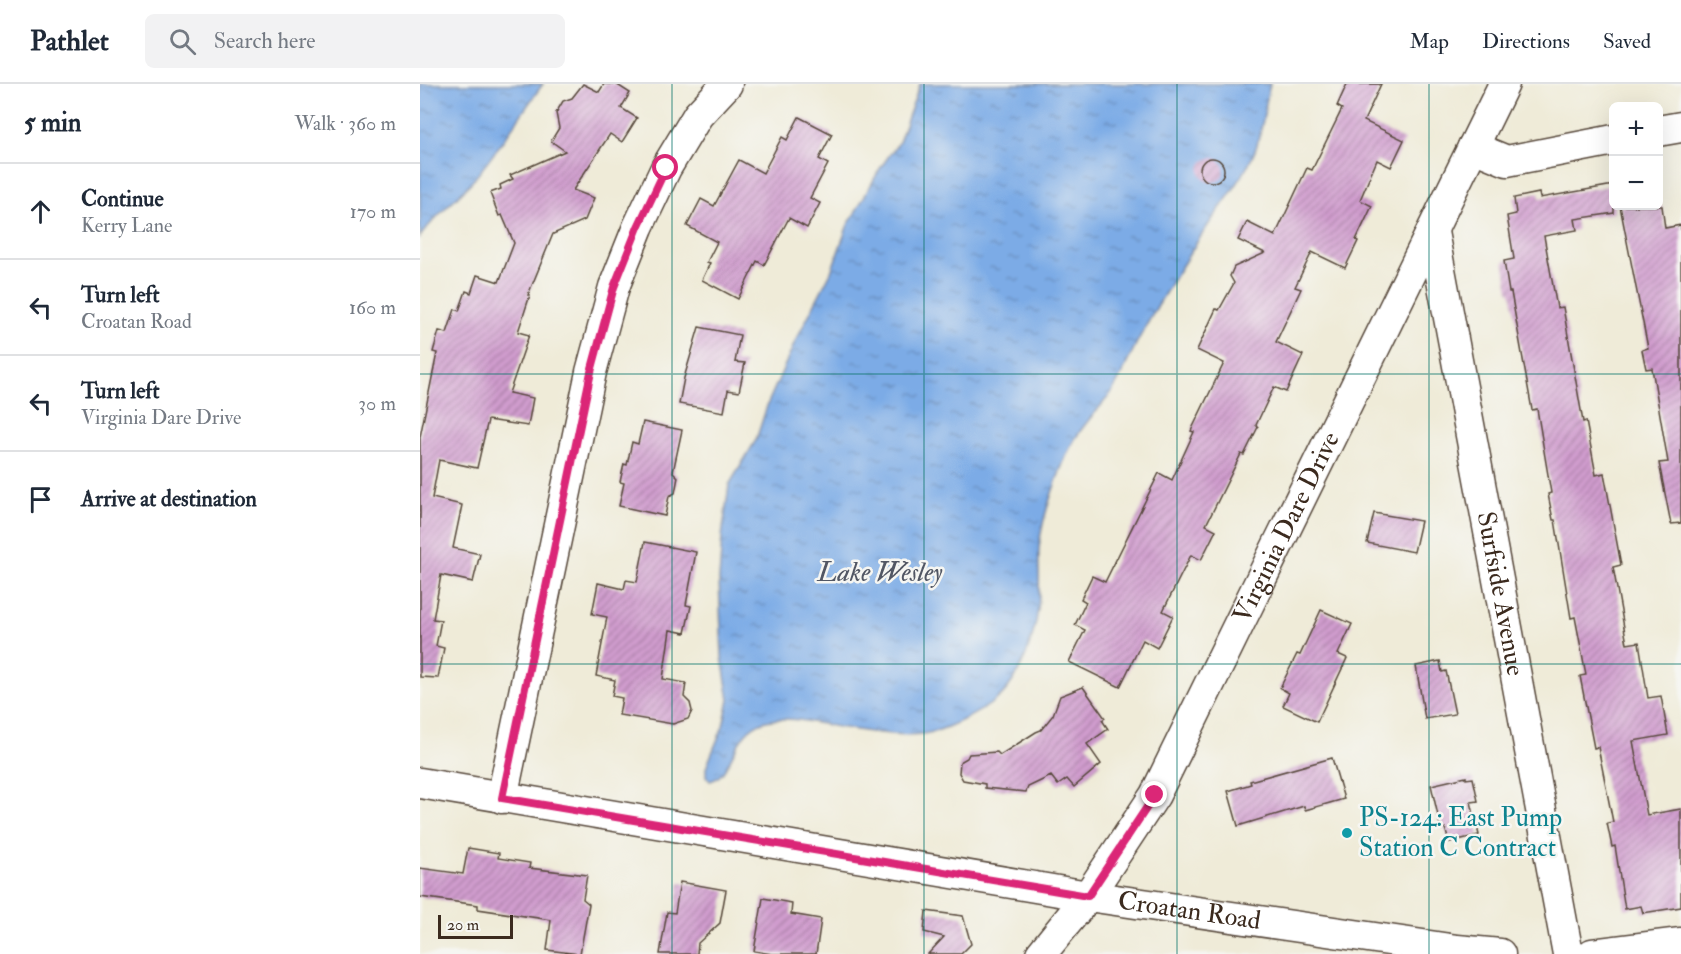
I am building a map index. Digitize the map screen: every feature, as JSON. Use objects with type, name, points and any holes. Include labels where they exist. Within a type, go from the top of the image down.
[{"type":"street","points":[[502,798],[591,372],[614,287],[638,227],[666,168],[698,115],[727,84]]},
{"type":"street","name":"Virginia Dare Drive","points":[[1041,954],[1088,896],[1155,795],[1504,84]]},
{"type":"street","points":[[1663,130],[1681,127]]},
{"type":"street","points":[[1473,147],[1507,161],[1609,141]]},
{"type":"street","name":"Surfside Avenue","points":[[1433,232],[1568,954]]},
{"type":"street","name":"Croatan Road","points":[[420,783],[1088,896],[1457,950],[1500,954]]},
{"type":"street","points":[[1592,954],[1681,943]]},
{"type":"water","points":[[420,84],[543,84],[483,168],[432,221],[420,237]]},
{"type":"water","name":"Lake Wesley","points":[[920,84],[1270,84],[1259,137],[1248,165],[1162,298],[1112,392],[1083,427],[1065,458],[1049,501],[1042,530],[1039,548],[1036,621],[1021,666],[1005,691],[996,700],[971,716],[923,734],[899,735],[796,720],[766,721],[746,733],[724,771],[710,781],[706,776],[706,768],[723,726],[729,700],[722,657],[719,579],[729,485],[756,440],[768,403],[796,340],[831,272],[847,227],[881,167],[899,142]]},
{"type":"building","points":[[583,84],[599,92],[604,84],[616,84],[630,93],[621,108],[637,118],[622,142],[610,134],[573,190],[594,198],[585,220],[553,234],[528,295],[530,295],[518,332],[529,335],[509,393],[533,398],[528,426],[488,420],[477,468],[439,460],[432,498],[462,505],[453,548],[480,554],[473,582],[441,575],[433,619],[441,620],[436,646],[444,648],[438,678],[420,677],[420,437],[437,353],[433,352],[439,331],[447,333],[455,309],[459,311],[466,291],[471,293],[477,275],[499,282],[514,243],[502,215],[499,216],[490,193],[501,189],[500,185],[513,179],[510,175],[565,151],[551,141],[559,128],[556,113],[563,101],[572,98]]},
{"type":"building","points":[[1347,84],[1381,84],[1364,121],[1404,140],[1391,167],[1377,160],[1360,200],[1372,206],[1345,268],[1312,252],[1295,287],[1301,289],[1276,342],[1303,355],[1286,392],[1274,387],[1256,425],[1258,427],[1244,455],[1241,454],[1206,525],[1216,530],[1201,560],[1191,555],[1163,611],[1173,616],[1157,648],[1143,640],[1120,687],[1069,662],[1085,630],[1075,625],[1086,602],[1081,599],[1092,576],[1105,582],[1159,473],[1172,480],[1194,432],[1191,431],[1224,363],[1197,350],[1216,309],[1219,310],[1234,283],[1230,276],[1234,267],[1265,253],[1238,240],[1247,222],[1275,236],[1307,168],[1312,170],[1342,109],[1337,106]]},
{"type":"building","points":[[799,117],[832,134],[819,159],[828,164],[810,198],[820,203],[807,228],[789,218],[764,265],[757,261],[738,299],[702,280],[710,263],[707,262],[717,242],[687,226],[701,199],[714,206],[739,160],[763,173],[782,137],[787,140]]},
{"type":"building","points":[[1207,158],[1217,158],[1224,165],[1224,175],[1217,182],[1207,182],[1200,175],[1200,165]]},
{"type":"building","points":[[1609,186],[1609,210],[1614,210],[1614,213],[1575,219],[1577,230],[1544,236],[1557,308],[1563,307],[1583,422],[1586,421],[1596,475],[1604,473],[1621,565],[1613,567],[1627,644],[1639,642],[1648,698],[1661,696],[1668,735],[1633,741],[1647,815],[1681,809],[1681,907],[1643,913],[1641,906],[1625,909],[1615,846],[1612,847],[1607,823],[1613,822],[1598,747],[1594,748],[1580,676],[1586,675],[1575,617],[1571,618],[1555,520],[1553,520],[1548,494],[1551,493],[1537,409],[1532,410],[1504,261],[1514,259],[1507,216],[1516,214],[1514,198],[1539,193],[1540,198]]},
{"type":"building","points":[[1621,210],[1663,210],[1665,228],[1681,225],[1681,523],[1671,524],[1659,463],[1668,462],[1652,368],[1646,369],[1642,350],[1648,348]]},
{"type":"building","points":[[699,327],[740,335],[735,362],[745,363],[739,392],[728,390],[724,412],[679,404]]},
{"type":"building","points":[[643,422],[682,430],[673,472],[678,477],[675,493],[669,496],[665,516],[619,506],[624,483],[620,482],[624,464],[627,465],[632,442],[638,444]]},
{"type":"building","points":[[1374,513],[1421,521],[1414,552],[1367,543]]},
{"type":"building","points":[[645,542],[696,552],[686,605],[691,606],[685,633],[670,630],[663,679],[686,683],[684,697],[690,703],[692,711],[688,719],[673,724],[619,715],[622,698],[612,696],[615,680],[596,676],[607,617],[592,614],[598,583],[624,589],[626,580],[637,582]]},
{"type":"building","points":[[1321,610],[1352,624],[1338,654],[1347,658],[1317,722],[1283,706],[1289,693],[1280,688],[1297,654],[1300,655]]},
{"type":"building","points":[[1440,661],[1442,672],[1446,671],[1455,714],[1425,719],[1416,666]]},
{"type":"building","points":[[1083,687],[1105,718],[1102,720],[1108,729],[1087,744],[1101,764],[1074,787],[1067,779],[1058,785],[1051,776],[1028,787],[1026,792],[985,788],[985,784],[963,780],[959,773],[960,762],[969,754],[997,752],[1000,755],[1041,730],[1053,715],[1060,696]]},
{"type":"building","points":[[1332,758],[1344,799],[1305,810],[1304,806],[1238,826],[1228,791],[1251,784],[1250,781]]},
{"type":"building","points":[[1466,777],[1466,779],[1473,778],[1478,801],[1471,802],[1479,835],[1449,842],[1445,828],[1441,829],[1431,785]]},
{"type":"building","points":[[468,848],[499,853],[498,858],[530,863],[529,868],[587,875],[583,899],[589,904],[580,954],[547,950],[551,920],[478,909],[478,905],[420,897],[420,868],[463,874]]},
{"type":"building","points":[[680,882],[726,890],[720,923],[698,943],[697,954],[660,954],[667,912],[675,913]]},
{"type":"building","points":[[763,898],[792,903],[791,914],[821,919],[816,954],[772,954],[754,951]]},
{"type":"building","points":[[926,911],[963,916],[971,944],[961,954],[928,954],[944,937],[924,932]]},
{"type":"place","name":"PS-124: East Pump Station C Contract","points":[[1347,833]]},
{"type":"route","points":[[666,168],[638,227],[614,287],[591,372],[502,798],[1088,896],[1155,795]]}]
